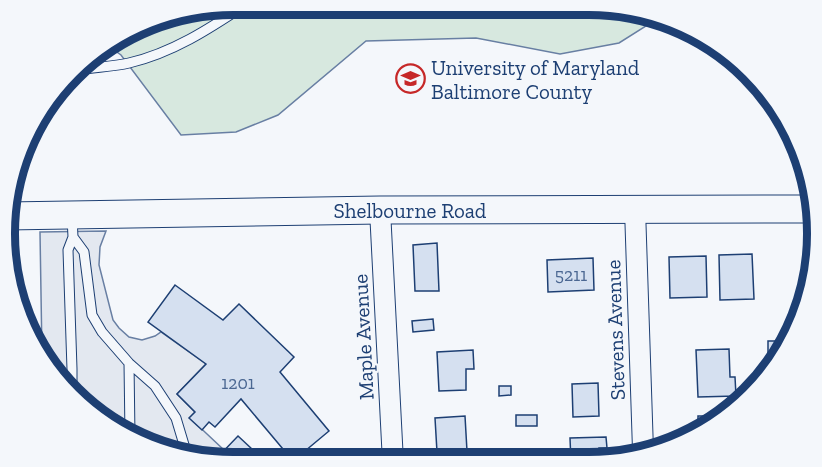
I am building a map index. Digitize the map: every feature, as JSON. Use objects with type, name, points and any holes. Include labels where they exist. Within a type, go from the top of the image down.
[{"type":"street","name":"Stevens Avenue","points":[[635,209],[643,445]]},
{"type":"street","name":"Shelbourne Road","points":[[15,217],[73,226],[380,210],[806,209]]},
{"type":"street","name":"Maple Avenue","points":[[380,210],[392,452]]},
{"type":"lane","points":[[90,68],[129,63],[169,49],[208,30],[229,15]]},
{"type":"lane","points":[[73,226],[84,252],[92,315],[102,332],[129,363],[155,386],[177,418],[185,447]]},
{"type":"lane","points":[[72,381],[68,250],[73,226]]},
{"type":"lane","points":[[129,363],[130,426]]},
{"type":"shaded area","points":[[219,15],[603,15],[650,24],[619,43],[560,54],[476,38],[366,41],[278,115],[236,132],[181,135],[121,55],[114,50],[150,32],[177,22]]},
{"type":"shaded area","points":[[106,231],[100,247],[99,265],[113,320],[129,337],[142,340],[161,332],[206,364],[177,394],[195,412],[190,418],[224,450],[222,452],[177,445],[124,423],[89,398],[69,378],[42,338],[40,232]]},
{"type":"building","points":[[437,243],[439,291],[415,291],[413,245]]},
{"type":"building","points":[[752,254],[754,299],[720,300],[719,255]]},
{"type":"building","points":[[706,256],[707,297],[670,298],[669,257]]},
{"type":"building","points":[[593,258],[594,290],[548,292],[547,260]]},
{"type":"building","points":[[175,285],[223,320],[239,304],[294,357],[280,372],[329,431],[304,452],[285,452],[241,399],[215,427],[209,422],[202,430],[189,418],[195,412],[177,394],[206,364],[148,322]]},
{"type":"building","points":[[433,319],[434,330],[413,332],[412,321]]},
{"type":"building","points":[[768,341],[779,341],[778,343],[768,358]]},
{"type":"building","points":[[729,349],[730,377],[735,377],[735,396],[698,397],[696,350]]},
{"type":"building","points":[[473,350],[474,369],[466,369],[466,390],[439,391],[437,352]]},
{"type":"building","points":[[598,383],[599,416],[573,417],[572,384]]},
{"type":"building","points":[[499,386],[511,386],[511,395],[499,396]]},
{"type":"building","points":[[516,415],[537,415],[537,426],[516,426]]},
{"type":"building","points":[[465,416],[467,451],[437,452],[435,418]]},
{"type":"building","points":[[698,416],[708,416],[698,423]]},
{"type":"building","points":[[238,436],[255,452],[223,452]]},
{"type":"building","points":[[606,437],[607,448],[599,448],[599,452],[571,452],[570,438]]},
{"type":"place","name":"University of Maryland Baltimore County","points":[[410,79]]}]
